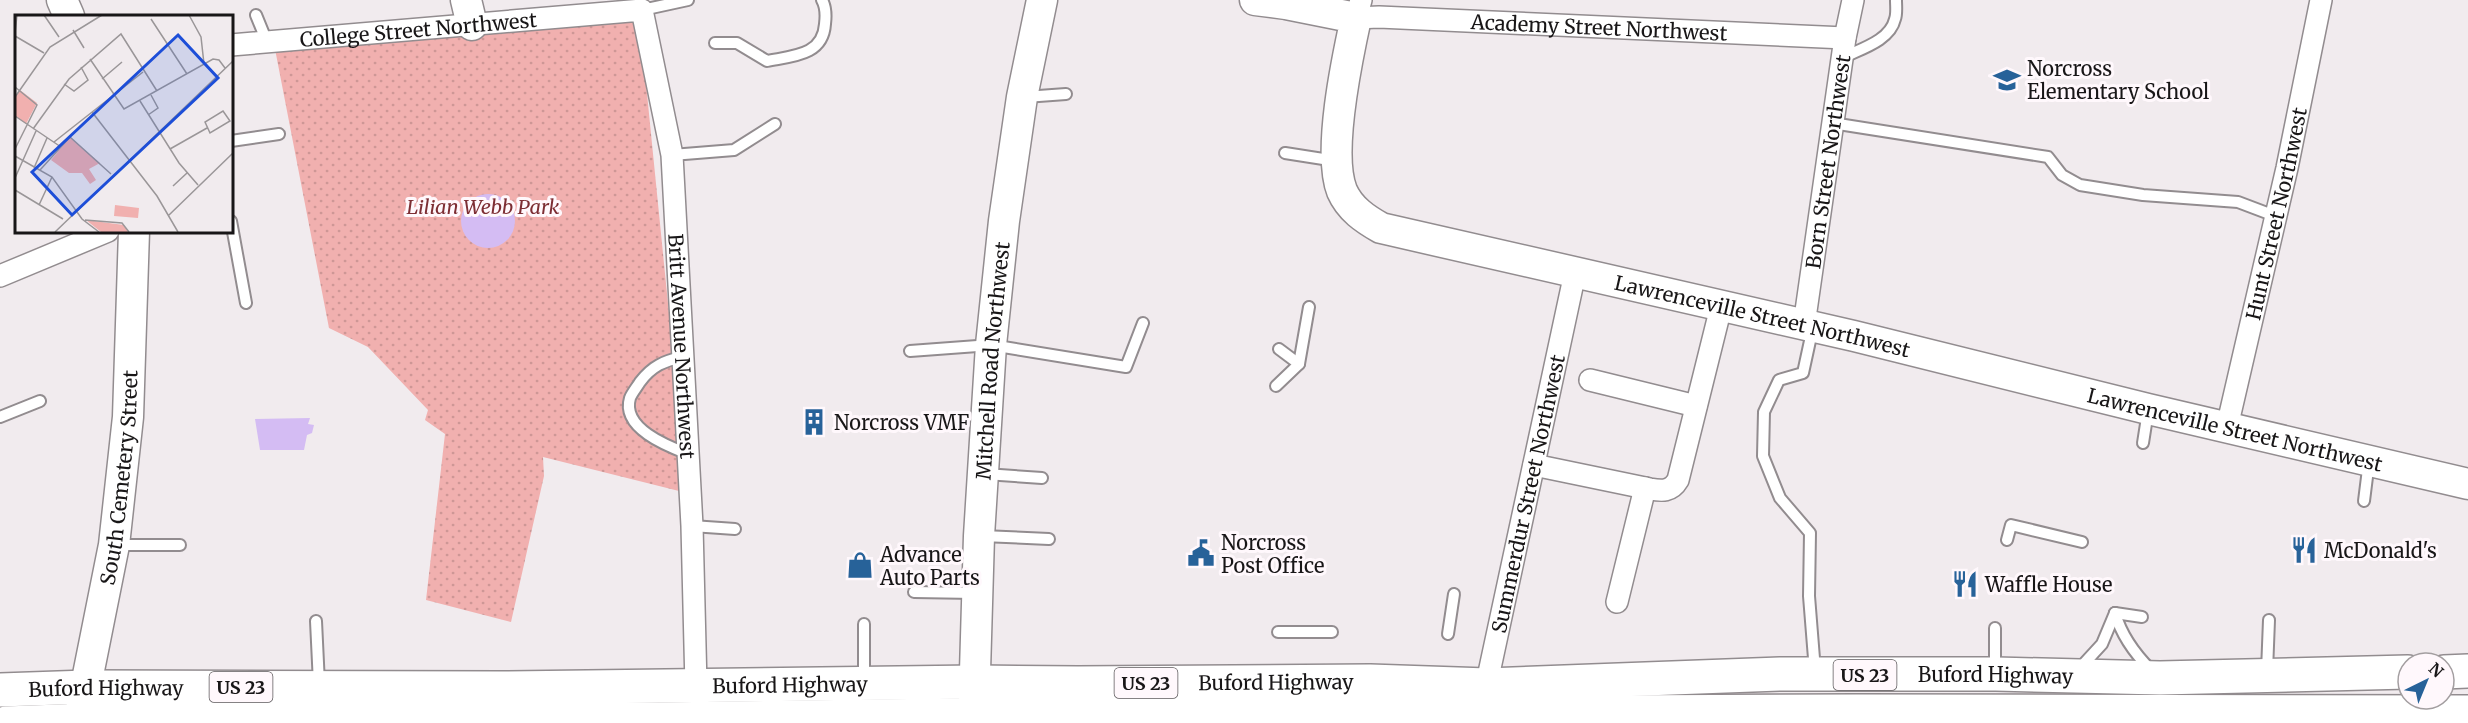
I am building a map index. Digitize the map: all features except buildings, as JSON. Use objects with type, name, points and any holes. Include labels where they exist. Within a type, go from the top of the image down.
[{"type":"main road","name":"Buford Highway","points":[[6,723],[113,719],[656,721],[1255,719],[1482,707],[1816,675],[1996,674],[2160,678],[2396,672]]},
{"type":"main road","points":[[2110,677],[2110,712]]},
{"type":"main road","name":"Buford Highway","points":[[0,690],[87,687],[502,688],[976,682],[1370,681],[1482,707],[1855,717],[2075,717],[2110,712],[2405,718],[2468,712]]},
{"type":"street","points":[[63,0],[69,15]]},
{"type":"street","name":"Mitchell Road Northwest","points":[[973,719],[979,536],[991,345],[1004,221],[1022,97],[1042,0]]},
{"type":"street","points":[[1255,0],[1358,9]]},
{"type":"street","name":"Born Street Northwest","points":[[1808,326],[1832,123],[1853,0]]},
{"type":"street","name":"Hunt Street Northwest","points":[[2227,427],[2276,216],[2321,0]]},
{"type":"street","name":"Academy Street Northwest","points":[[1358,9],[1379,16],[1843,48]]},
{"type":"street","name":"Lawrenceville Street Northwest","points":[[1358,9],[1344,71],[1337,172],[1346,197],[1357,212],[1381,228],[1808,326],[2369,461],[2465,477]]},
{"type":"street","name":"College Street Northwest","points":[[232,45],[469,13],[642,10]]},
{"type":"street","name":"Britt Avenue Northwest","points":[[642,10],[672,155],[692,526],[696,686]]},
{"type":"street","points":[[0,276],[106,232]]},
{"type":"street","name":"South Cemetery Street","points":[[78,722],[87,687],[114,545],[128,417],[134,232]]},
{"type":"street","name":"Summerdur Street Northwest","points":[[1482,707],[1575,273]]},
{"type":"street","points":[[1534,465],[1645,488],[1668,490],[1674,487],[1678,480],[1720,307]]},
{"type":"street","points":[[1590,380],[1696,406]]},
{"type":"street","points":[[1617,602],[1645,488]]},
{"type":"lane","points":[[642,10],[688,0]]},
{"type":"lane","points":[[715,43],[736,43],[767,61],[807,53],[819,44],[825,26],[825,5],[822,0]]},
{"type":"lane","points":[[1843,48],[1882,38],[1890,31],[1896,19],[1896,0]]},
{"type":"lane","points":[[256,15],[267,42]]},
{"type":"lane","points":[[1022,97],[1066,94]]},
{"type":"lane","points":[[1832,123],[2048,158],[2062,175],[2080,184],[2143,195],[2238,202],[2276,216]]},
{"type":"lane","points":[[672,155],[734,150],[775,124]]},
{"type":"lane","points":[[232,141],[279,134]]},
{"type":"lane","points":[[1285,153],[1337,162]]},
{"type":"lane","points":[[232,226],[246,303]]},
{"type":"lane","points":[[1276,386],[1299,364],[1310,307]]},
{"type":"lane","points":[[910,351],[991,345],[1126,367],[1143,323]]},
{"type":"lane","points":[[1808,326],[1803,372],[1779,380],[1764,412],[1763,456],[1780,498],[1810,533],[1809,596],[1816,675]]},
{"type":"lane","points":[[1279,349],[1299,364]]},
{"type":"lane","points":[[682,357],[662,361],[646,374],[630,397],[629,411],[635,422],[649,435],[666,446],[688,454]]},
{"type":"lane","points":[[0,417],[40,400]]},
{"type":"lane","points":[[2143,443],[2148,409]]},
{"type":"lane","points":[[2364,501],[2369,461]]},
{"type":"lane","points":[[982,474],[1042,478]]},
{"type":"lane","points":[[2007,540],[2012,525],[2082,542]]},
{"type":"lane","points":[[692,526],[735,529]]},
{"type":"lane","points":[[979,536],[1049,539]]},
{"type":"lane","points":[[114,545],[180,545]]},
{"type":"lane","points":[[914,592],[978,594]]},
{"type":"lane","points":[[1448,634],[1454,594]]},
{"type":"lane","points":[[2115,613],[2142,617]]},
{"type":"lane","points":[[2073,676],[2102,644],[2115,613]]},
{"type":"lane","points":[[2115,613],[2119,624],[2141,660],[2160,678]]},
{"type":"lane","points":[[2266,674],[2269,620]]},
{"type":"lane","points":[[316,621],[320,687]]},
{"type":"lane","points":[[864,624],[864,683]]},
{"type":"lane","points":[[1995,628],[1996,674]]},
{"type":"lane","points":[[1278,632],[1332,632]]},
{"type":"lane","points":[[2468,712],[2468,723]]},
{"type":"green space","name":"Lilian Webb Park","points":[[639,14],[687,493],[543,457],[544,476],[511,622],[426,600],[445,434],[425,420],[428,410],[368,347],[329,328],[275,49]]},
{"type":"shaded area","points":[[488,194],[498,196],[507,202],[513,211],[515,221],[513,231],[507,240],[498,246],[488,248],[478,246],[469,240],[463,231],[461,221],[463,211],[469,202],[478,196]]},
{"type":"shaded area","points":[[310,418],[308,424],[314,425],[312,433],[307,435],[304,450],[260,450],[255,419]]},
{"type":"place","name":"Norcross Elementary School","points":[[2007,80]]},
{"type":"place","name":"Norcross VMF","points":[[814,422]]},
{"type":"place","name":"McDonald's","points":[[2304,550]]},
{"type":"place","name":"Norcross Post Office","points":[[1201,553]]},
{"type":"place","name":"Advance Auto Parts","points":[[860,565]]},
{"type":"place","name":"Waffle House","points":[[1965,584]]}]
